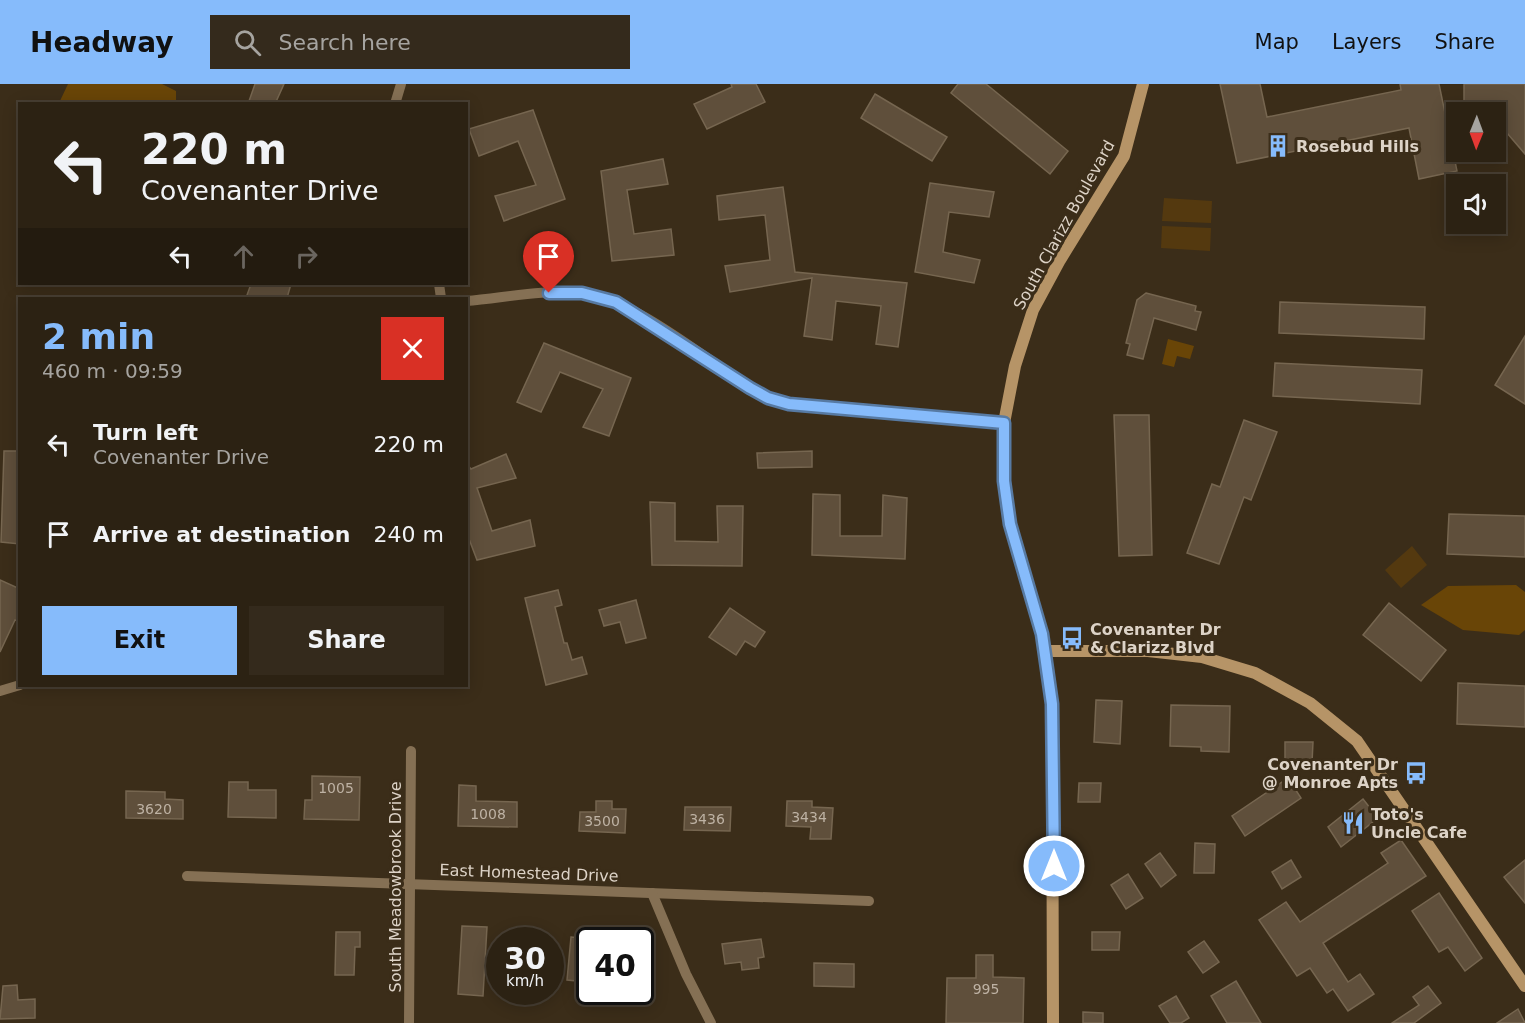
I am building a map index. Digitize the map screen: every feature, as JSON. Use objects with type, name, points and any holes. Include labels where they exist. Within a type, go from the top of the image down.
[{"type":"street","points":[[396,102],[401,84]]},
{"type":"street","name":"South Clarizz Boulevard","points":[[1053,1023],[1055,762],[1052,704],[1046,651],[1010,524],[1004,481],[1004,423],[1015,366],[1033,310],[1060,260],[1124,156],[1143,84]]},
{"type":"street","points":[[468,301],[565,292],[601,297],[632,310],[768,398],[789,404],[1004,423]]},
{"type":"street","points":[[1046,651],[1136,651],[1202,657],[1255,673],[1310,703],[1357,741],[1525,986]]},
{"type":"street","points":[[0,691],[18,686]]},
{"type":"street","name":"South Meadowbrook Drive","points":[[409,1023],[411,752]]},
{"type":"street","name":"East Homestead Drive","points":[[187,876],[869,901]]},
{"type":"street","points":[[652,893],[686,974],[711,1023]]},
{"type":"shaded area","points":[[68,84],[162,84],[176,91],[176,102],[59,102]]},
{"type":"shaded area","points":[[1164,198],[1212,201],[1211,223],[1162,221]]},
{"type":"shaded area","points":[[1162,226],[1211,228],[1210,251],[1161,248]]},
{"type":"shaded area","points":[[1168,339],[1194,346],[1190,359],[1177,356],[1174,367],[1162,364]]},
{"type":"shaded area","points":[[1412,546],[1427,565],[1401,588],[1385,570]]},
{"type":"shaded area","points":[[1516,585],[1525,592],[1525,630],[1519,635],[1463,630],[1421,605],[1448,586]]},
{"type":"building","points":[[255,84],[284,84],[276,102],[249,102]]},
{"type":"building","points":[[731,84],[756,84],[765,102],[707,129],[694,104],[732,87]]},
{"type":"building","points":[[958,84],[986,84],[1068,151],[1050,174],[951,93]]},
{"type":"building","name":"Rosebud Hills","points":[[1220,84],[1260,84],[1267,117],[1401,90],[1400,84],[1439,84],[1446,118],[1446,162],[1455,162],[1457,171],[1419,179],[1409,128],[1237,163]]},
{"type":"building","points":[[1464,84],[1525,84],[1525,154],[1507,133],[1506,151],[1506,102],[1464,102]]},
{"type":"building","points":[[875,94],[947,137],[932,161],[861,118]]},
{"type":"building","points":[[533,110],[565,199],[504,221],[495,196],[536,185],[518,141],[479,156],[469,129]]},
{"type":"building","points":[[663,159],[668,184],[627,190],[634,234],[671,229],[674,255],[612,261],[601,171]]},
{"type":"building","points":[[930,183],[994,192],[989,217],[949,212],[943,252],[980,260],[974,283],[915,272]]},
{"type":"building","points":[[783,187],[795,272],[907,283],[898,347],[876,344],[881,306],[836,301],[832,340],[804,336],[812,278],[730,292],[725,266],[770,260],[765,215],[719,220],[717,196]]},
{"type":"building","points":[[251,285],[291,285],[287,297],[246,297]]},
{"type":"building","points":[[1146,293],[1196,306],[1195,311],[1201,312],[1196,330],[1154,318],[1143,359],[1127,355],[1130,344],[1126,343],[1137,300]]},
{"type":"building","points":[[1280,302],[1425,307],[1424,339],[1279,333]]},
{"type":"building","points":[[1525,336],[1525,404],[1495,385]]},
{"type":"building","points":[[544,343],[631,378],[609,436],[583,427],[603,389],[560,372],[541,412],[517,402]]},
{"type":"building","points":[[1275,363],[1422,370],[1420,404],[1273,396]]},
{"type":"building","points":[[1114,415],[1149,415],[1152,555],[1119,556]]},
{"type":"building","points":[[1244,420],[1277,432],[1251,500],[1244,497],[1219,564],[1187,553],[1212,484],[1220,487]]},
{"type":"building","points":[[4,451],[18,451],[18,544],[1,542]]},
{"type":"building","points":[[812,451],[812,467],[758,468],[757,453]]},
{"type":"building","points":[[506,454],[516,478],[477,488],[492,531],[530,520],[535,546],[477,560],[468,536],[468,465],[471,469]]},
{"type":"building","points":[[813,494],[840,495],[840,536],[882,536],[883,495],[907,498],[905,559],[812,555]]},
{"type":"building","points":[[650,502],[675,503],[675,541],[718,542],[717,506],[743,506],[742,566],[652,565]]},
{"type":"building","points":[[1449,514],[1525,516],[1525,557],[1447,554]]},
{"type":"building","points":[[0,580],[18,588],[18,621],[15,620],[0,652]]},
{"type":"building","points":[[558,590],[562,605],[555,607],[564,643],[567,643],[572,660],[582,657],[587,674],[546,685],[525,598]]},
{"type":"building","points":[[636,600],[646,638],[626,643],[620,622],[604,626],[599,610]]},
{"type":"building","points":[[1389,603],[1446,650],[1421,681],[1363,635]]},
{"type":"building","points":[[730,608],[765,632],[755,647],[745,641],[736,655],[709,637]]},
{"type":"building","points":[[1458,683],[1525,686],[1525,727],[1457,724]]},
{"type":"building","points":[[1096,700],[1122,701],[1120,744],[1094,742]]},
{"type":"building","points":[[1171,705],[1230,706],[1229,752],[1201,751],[1201,747],[1170,746]]},
{"type":"building","points":[[1285,742],[1313,742],[1312,763],[1285,762]]},
{"type":"building","points":[[312,776],[360,777],[359,820],[304,819],[305,800],[312,800]]},
{"type":"building","points":[[1288,778],[1301,798],[1245,836],[1232,816]]},
{"type":"building","points":[[229,782],[248,782],[248,790],[276,790],[276,818],[228,817]]},
{"type":"building","points":[[1079,783],[1101,783],[1100,802],[1078,802]]},
{"type":"building","points":[[459,785],[476,786],[476,801],[517,802],[517,827],[458,826]]},
{"type":"building","points":[[126,791],[165,792],[165,799],[183,800],[183,819],[126,818]]},
{"type":"building","name":"Toto's Uncle Cafe","points":[[1363,799],[1378,818],[1341,847],[1328,827]]},
{"type":"building","points":[[596,801],[612,801],[612,809],[626,809],[625,833],[579,831],[580,812],[596,812]]},
{"type":"building","points":[[787,801],[812,801],[812,807],[833,808],[831,839],[810,839],[811,827],[786,826]]},
{"type":"building","points":[[685,807],[731,807],[730,831],[684,830]]},
{"type":"building","points":[[1401,840],[1426,876],[1323,943],[1348,982],[1360,974],[1374,994],[1348,1011],[1333,989],[1327,993],[1310,968],[1297,976],[1259,920],[1286,902],[1300,922],[1388,863],[1381,853]]},
{"type":"building","points":[[1195,843],[1215,844],[1214,873],[1194,873]]},
{"type":"building","points":[[1160,853],[1176,875],[1161,887],[1145,864]]},
{"type":"building","points":[[1291,860],[1301,877],[1282,889],[1272,872]]},
{"type":"building","points":[[1525,860],[1525,903],[1504,877]]},
{"type":"building","points":[[1128,874],[1143,898],[1126,909],[1111,885]]},
{"type":"building","points":[[1439,893],[1482,958],[1465,971],[1448,947],[1439,952],[1412,911]]},
{"type":"building","points":[[462,926],[487,927],[483,996],[458,994]]},
{"type":"building","points":[[336,932],[360,932],[360,947],[355,947],[354,975],[335,975]]},
{"type":"building","points":[[1092,932],[1120,932],[1119,950],[1092,950]]},
{"type":"building","points":[[571,937],[576,938],[576,981],[567,980]]},
{"type":"building","points":[[761,939],[764,957],[758,958],[759,968],[742,970],[741,962],[725,964],[722,944]]},
{"type":"building","points":[[1204,941],[1219,962],[1203,973],[1188,952]]},
{"type":"building","points":[[976,955],[993,955],[993,977],[1024,978],[1023,1023],[946,1023],[947,978],[976,978]]},
{"type":"building","points":[[814,963],[854,964],[854,987],[814,986]]},
{"type":"building","points":[[1236,981],[1261,1023],[1227,1023],[1211,996]]},
{"type":"building","points":[[17,985],[18,1000],[35,999],[35,1018],[0,1019],[3,986]]},
{"type":"building","points":[[1428,986],[1441,1003],[1414,1023],[1392,1023],[1419,1005],[1413,997]]},
{"type":"building","points":[[1176,996],[1189,1018],[1181,1023],[1170,1023],[1159,1006]]},
{"type":"building","points":[[1518,1009],[1525,1023],[1497,1023]]},
{"type":"building","points":[[1083,1012],[1103,1013],[1103,1023],[1083,1023]]},
{"type":"place","name":"Rosebud Hills","points":[[1278,146]]},
{"type":"place","name":"Covenanter Dr & Clarizz Blvd","points":[[1072,638]]},
{"type":"place","name":"Covenanter Dr @ Monroe Apts","points":[[1416,773]]},
{"type":"place","name":"Toto's Uncle Cafe","points":[[1353,823]]},
{"type":"route","points":[[549,293],[582,293],[616,302],[632,310],[750,388],[768,398],[789,404],[1004,423],[1004,481],[1010,524],[1017,556],[1046,651],[1052,704],[1055,762],[1054,866]]}]
